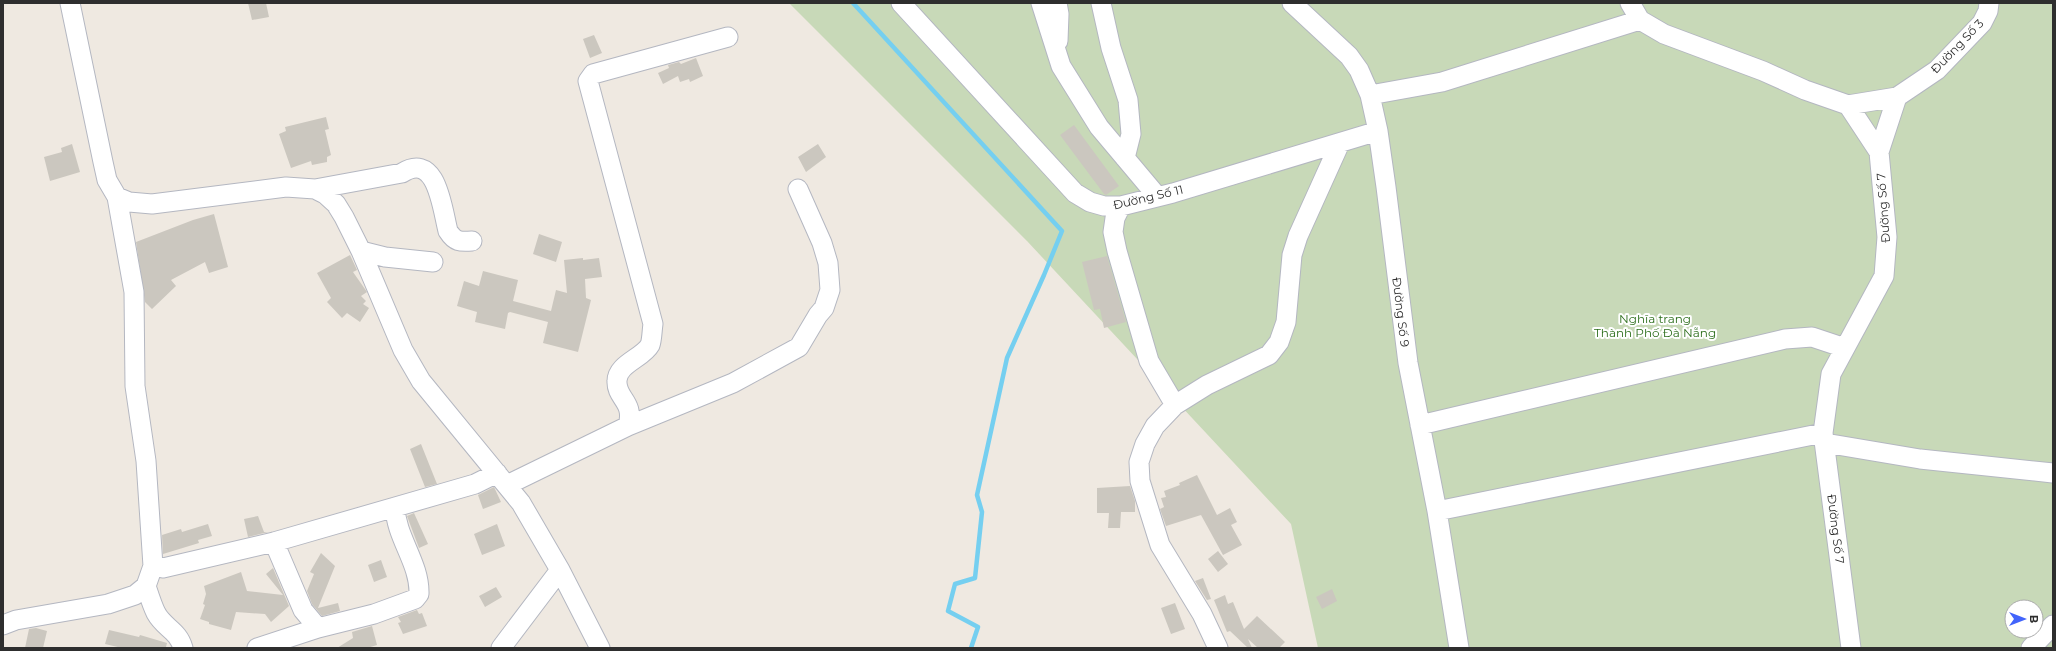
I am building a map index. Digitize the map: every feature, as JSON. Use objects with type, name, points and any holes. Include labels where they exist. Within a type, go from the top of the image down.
[{"type":"street","points":[[3,625],[23,618],[108,604],[135,595],[146,586],[153,566],[146,461],[135,386],[134,292],[117,197],[107,180],[70,3]]},
{"type":"street","name":"Đường Số 11","points":[[901,3],[1075,193],[1090,202],[1104,206],[1121,206],[1378,131]]},
{"type":"street","points":[[1041,3],[1061,66],[1099,127],[1157,196]]},
{"type":"street","points":[[1057,3],[1059,14],[1057,53]]},
{"type":"street","points":[[1101,3],[1112,48],[1128,100],[1131,134],[1125,158]]},
{"type":"street","name":"Đường Số 9","points":[[1292,3],[1349,56],[1359,70],[1370,95],[1378,131],[1408,363],[1437,511],[1459,648]]},
{"type":"street","points":[[1630,3],[1640,20],[1664,34],[1763,71],[1805,90],[1848,105],[1897,97]]},
{"type":"street","name":"Đường Số 3","points":[[1897,97],[1937,70],[1982,23],[1988,11],[1989,3]]},
{"type":"street","points":[[1370,95],[1442,82],[1640,20]]},
{"type":"street","points":[[628,426],[631,416],[629,407],[618,387],[616,380],[620,372],[650,345],[653,324],[588,81],[593,74],[728,37]]},
{"type":"street","name":"Đường Số 7","points":[[1851,648],[1824,438],[1831,374],[1884,276],[1887,237],[1878,152],[1897,97]]},
{"type":"street","points":[[1848,105],[1878,152]]},
{"type":"street","points":[[1218,648],[1202,614],[1160,545],[1140,481],[1139,462],[1145,444],[1155,426],[1174,405],[1207,385],[1269,355],[1280,342],[1286,322],[1292,255],[1298,236],[1340,143]]},
{"type":"street","points":[[117,197],[129,202],[152,204],[286,187],[315,189],[402,173],[412,167],[424,168],[430,172],[434,181],[448,231],[452,238],[457,241],[472,241]]},
{"type":"street","points":[[315,189],[325,194],[336,204],[361,251],[403,350],[412,367],[421,381],[502,479],[530,517],[560,570],[600,648]]},
{"type":"street","points":[[153,566],[163,568],[274,542],[475,484],[502,479],[733,383],[799,347],[818,315],[824,308],[830,290],[828,263],[822,243],[798,189]]},
{"type":"street","points":[[1121,206],[1115,218],[1113,232],[1117,251],[1149,361],[1174,405]]},
{"type":"street","points":[[361,251],[385,257],[433,262]]},
{"type":"street","points":[[1420,425],[1785,339],[1812,338],[1845,348]]},
{"type":"street","points":[[1437,511],[1824,438],[1920,459],[2053,474]]},
{"type":"street","points":[[257,648],[318,628],[374,614],[415,599],[419,594],[418,577],[396,521],[395,508]]},
{"type":"street","points":[[274,542],[303,610],[318,628]]},
{"type":"street","points":[[500,648],[560,570]]},
{"type":"street","points":[[146,586],[156,613],[167,627],[175,631],[183,648]]},
{"type":"green space","name":"Nghĩa trang Thành Phố Đà Nẵng","points":[[789,3],[2053,3],[2053,648],[1318,648],[1291,524],[1027,241]]},
{"type":"building","points":[[248,3],[266,3],[269,17],[252,20]]},
{"type":"building","points":[[594,35],[602,53],[590,58],[583,39]]},
{"type":"building","points":[[696,58],[703,76],[690,82],[689,79],[680,82],[678,76],[663,84],[658,73],[669,68],[668,65],[679,62],[681,64]]},
{"type":"building","points":[[326,117],[329,129],[325,130],[331,155],[327,157],[327,162],[312,165],[311,161],[291,168],[279,134],[286,131],[285,127]]},
{"type":"building","points":[[1074,125],[1119,186],[1106,195],[1060,135]]},
{"type":"building","points":[[72,144],[80,172],[50,181],[44,157],[62,152],[61,148]]},
{"type":"building","points":[[818,144],[826,157],[806,172],[798,157]]},
{"type":"building","points":[[214,214],[228,267],[209,273],[205,262],[171,280],[176,286],[152,309],[145,302],[136,242],[193,220]]},
{"type":"building","points":[[539,234],[562,242],[556,262],[533,254]]},
{"type":"building","points":[[350,255],[357,270],[353,272],[367,292],[361,296],[366,301],[363,304],[369,308],[360,322],[347,313],[342,318],[327,302],[331,298],[317,273]]},
{"type":"building","points":[[1107,256],[1126,322],[1104,328],[1100,309],[1094,310],[1082,262]]},
{"type":"building","points":[[583,258],[583,260],[599,258],[602,277],[585,279],[586,298],[591,300],[578,352],[543,343],[548,322],[510,312],[508,313],[505,329],[475,322],[477,312],[457,306],[464,281],[479,286],[483,271],[518,280],[513,301],[551,311],[556,290],[567,293],[564,260]]},
{"type":"building","points":[[421,444],[437,484],[425,487],[410,449]]},
{"type":"building","points":[[1197,475],[1217,515],[1230,508],[1237,522],[1231,525],[1242,545],[1223,555],[1201,515],[1166,526],[1160,509],[1164,507],[1161,498],[1166,497],[1164,491],[1180,485],[1179,483]]},
{"type":"building","points":[[1130,486],[1135,501],[1135,512],[1121,512],[1120,528],[1108,528],[1109,513],[1097,513],[1097,488]]},
{"type":"building","points":[[494,487],[501,502],[483,509],[478,495]]},
{"type":"building","points":[[414,513],[428,544],[419,548],[407,516]]},
{"type":"building","points":[[258,516],[264,532],[268,532],[248,537],[244,519]]},
{"type":"building","points":[[208,524],[212,536],[198,540],[199,543],[163,554],[162,535],[181,529],[182,532]]},
{"type":"building","points":[[497,524],[505,546],[482,555],[474,534]]},
{"type":"building","points":[[1218,551],[1228,564],[1218,572],[1208,559]]},
{"type":"building","points":[[321,553],[335,566],[318,608],[338,603],[340,611],[322,616],[312,604],[307,591],[314,574],[310,572]]},
{"type":"building","points":[[381,560],[387,577],[374,582],[368,565]]},
{"type":"building","points":[[273,568],[289,606],[271,622],[265,614],[236,612],[231,630],[209,624],[209,622],[200,619],[205,605],[203,604],[206,594],[204,586],[241,572],[247,591],[283,595],[266,574]]},
{"type":"building","points":[[1203,578],[1211,599],[1207,600],[1195,581]]},
{"type":"building","points":[[496,587],[502,597],[485,607],[479,596]]},
{"type":"building","points":[[1332,589],[1337,601],[1322,609],[1316,597]]},
{"type":"building","points":[[1225,595],[1228,604],[1233,602],[1244,629],[1257,616],[1285,642],[1279,648],[1258,648],[1248,639],[1252,648],[1248,648],[1230,631],[1227,632],[1214,600]]},
{"type":"building","points":[[1175,603],[1185,629],[1171,634],[1161,608]]},
{"type":"building","points":[[417,610],[419,614],[422,613],[427,626],[403,634],[398,623],[401,622],[398,617]]},
{"type":"building","points":[[372,626],[377,645],[367,648],[337,648],[353,638],[352,632]]},
{"type":"building","points":[[36,628],[47,631],[43,648],[25,648],[29,629]]},
{"type":"building","points":[[109,630],[139,637],[140,635],[167,643],[166,647],[170,648],[122,648],[105,644]]},
{"type":"waterway","points":[[853,3],[1062,231],[1007,358],[977,495],[982,512],[975,578],[955,584],[948,611],[978,627],[971,648]]}]
